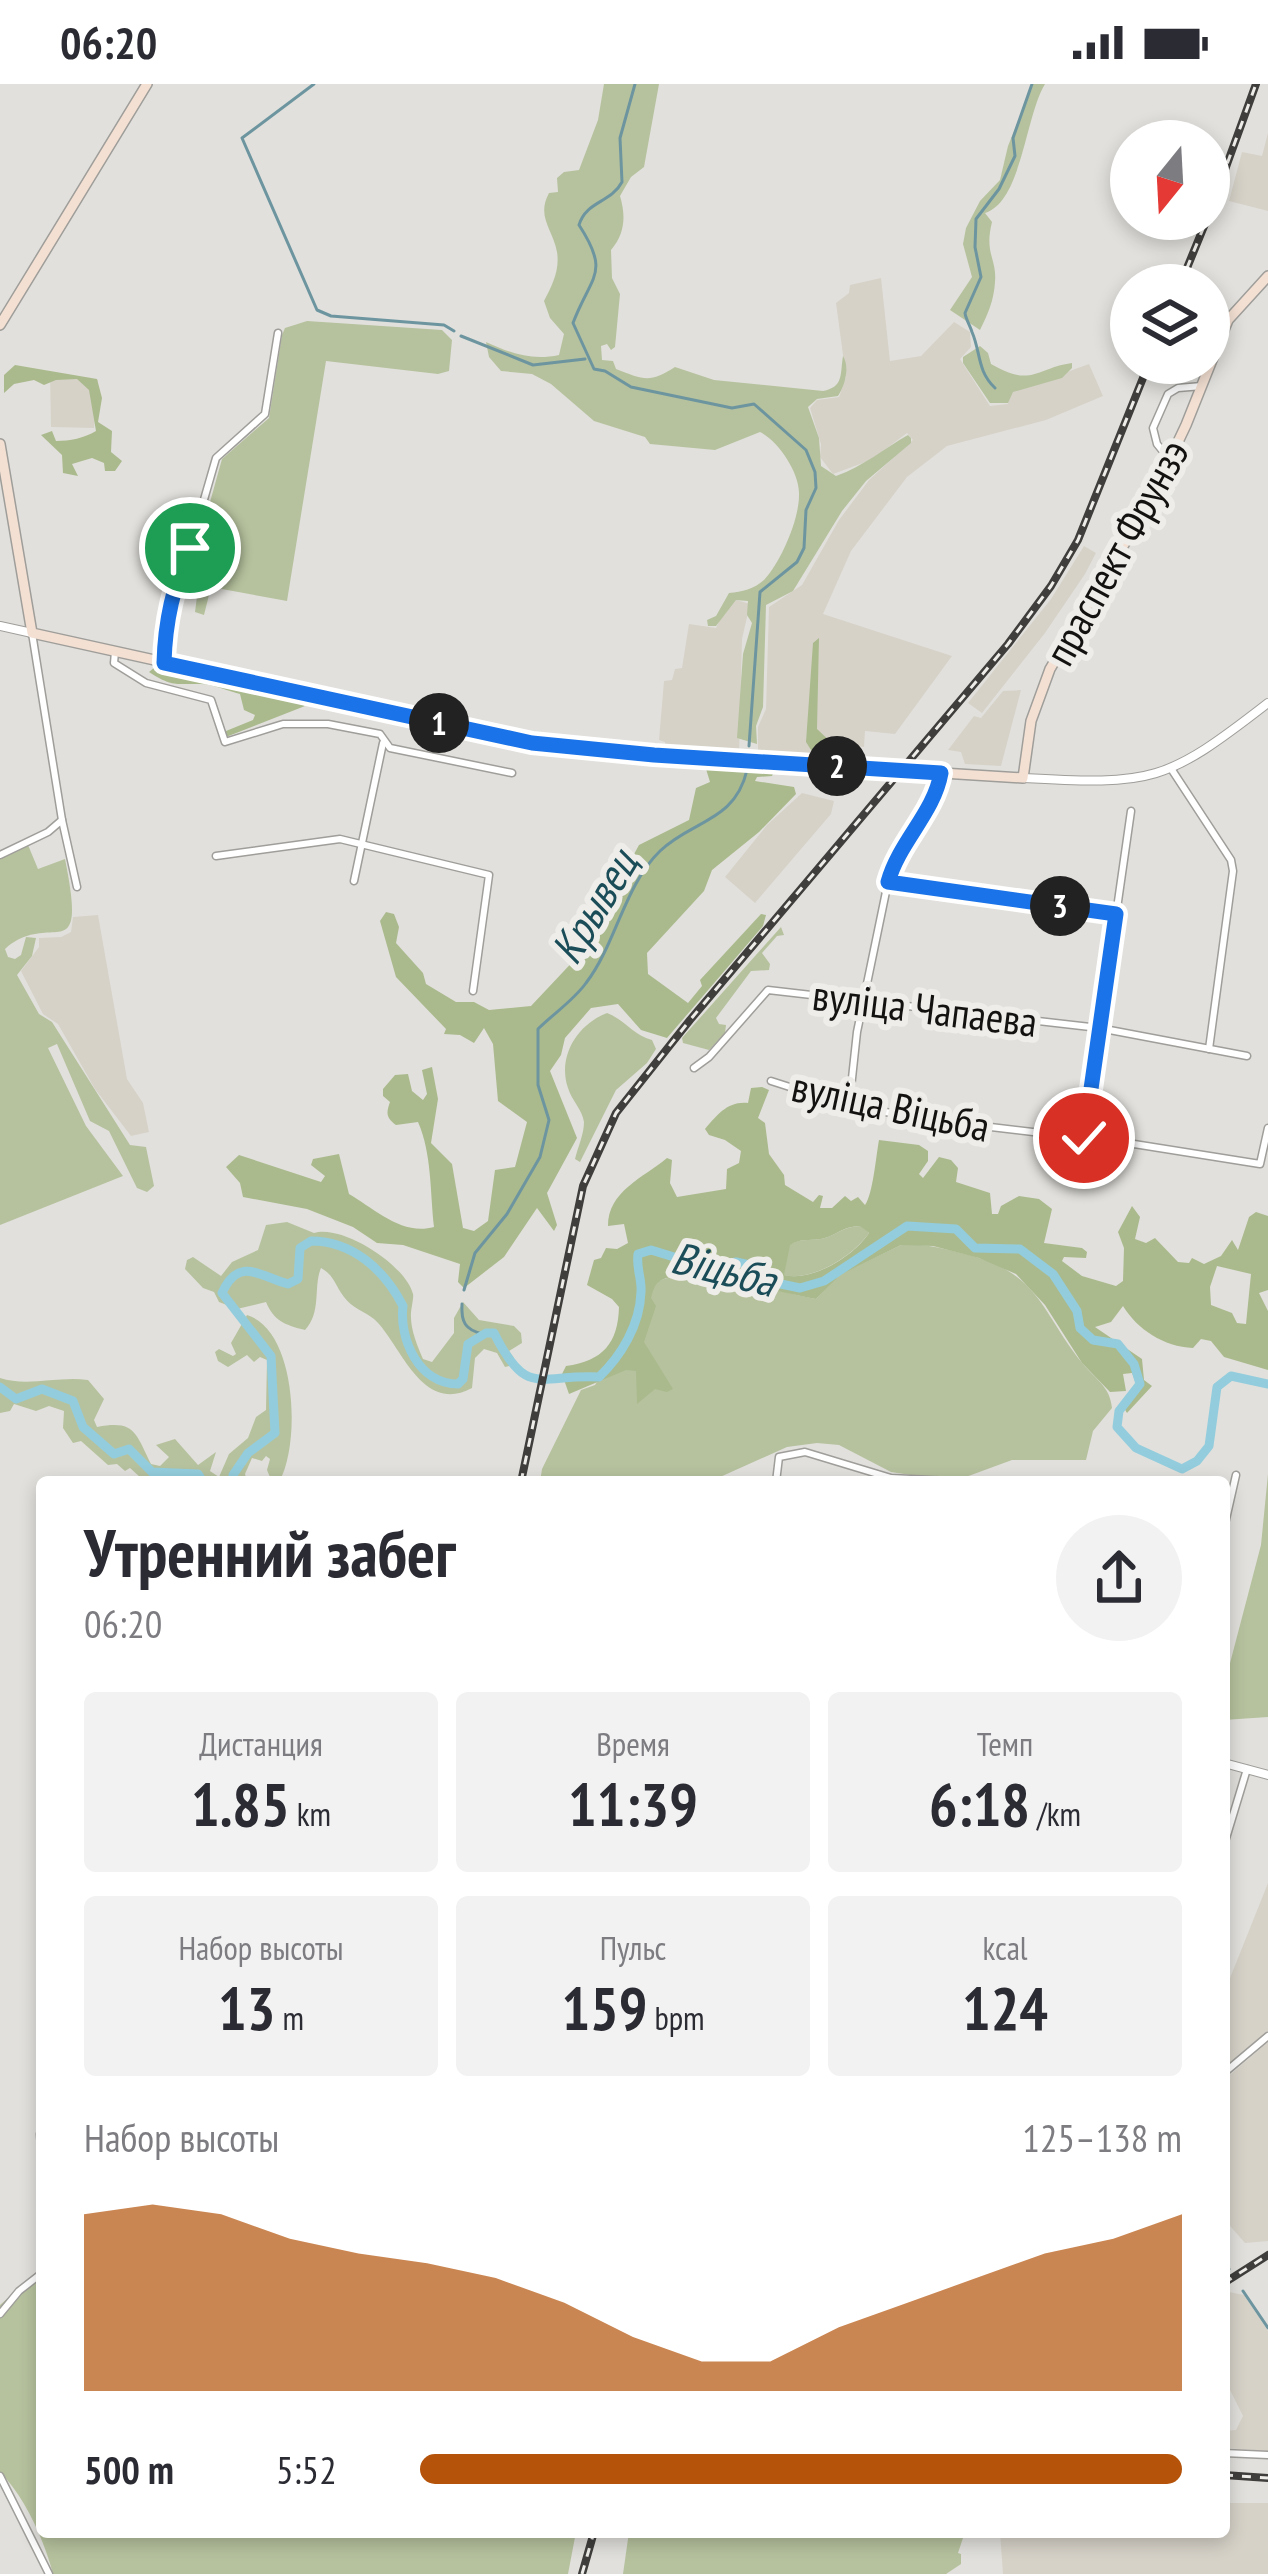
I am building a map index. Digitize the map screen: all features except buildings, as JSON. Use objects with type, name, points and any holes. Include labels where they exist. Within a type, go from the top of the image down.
[{"type":"main road","points":[[1,322],[147,84]]},
{"type":"main road","name":"праспект Фрунзэ","points":[[1023,778],[1031,721],[1050,669],[1170,460],[1228,320],[1268,276]]},
{"type":"main road","points":[[0,444],[32,633],[555,746],[1023,778]]},
{"type":"street","points":[[164,663],[164,632],[176,583],[216,458],[265,414],[278,333]]},
{"type":"street","points":[[1170,460],[1157,444],[1153,428],[1168,394],[1202,386]]},
{"type":"street","points":[[0,626],[32,633],[77,887]]},
{"type":"street","points":[[115,652],[114,663],[146,682],[211,700],[225,742],[283,724],[328,724],[380,734],[354,881]]},
{"type":"street","points":[[1023,778],[1114,782],[1172,770],[1268,703]]},
{"type":"street","points":[[382,742],[390,748],[512,773]]},
{"type":"street","points":[[1172,770],[1231,860],[1233,871],[1209,1049]]},
{"type":"street","points":[[849,1106],[863,1000],[888,882],[895,859],[925,814],[941,773]]},
{"type":"street","points":[[1084,1138],[1131,811]]},
{"type":"street","points":[[0,855],[62,820]]},
{"type":"street","points":[[216,856],[322,839],[360,841],[491,877],[473,991]]},
{"type":"street","points":[[888,882],[1116,914]]},
{"type":"street","name":"вуліца Чапаева","points":[[694,1068],[710,1057],[768,990],[1099,1028],[1247,1056]]},
{"type":"street","name":"вуліца Віцьба","points":[[770,1082],[849,1106],[1260,1164],[1268,1128]]},
{"type":"street","points":[[777,1476],[779,1457],[805,1452],[886,1476]]},
{"type":"street","points":[[1230,1502],[1236,1475]]},
{"type":"street","points":[[1230,1765],[1268,1775]]},
{"type":"street","points":[[1230,1824],[1246,1769]]},
{"type":"street","points":[[1230,2068],[1268,2036]]},
{"type":"street","points":[[0,2314],[36,2278]]},
{"type":"street","points":[[1230,2453],[1268,2455]]},
{"type":"street","points":[[0,2476],[49,2574]]},
{"type":"shaded area","points":[[1268,133],[1268,211],[1230,201],[1242,152],[1262,156]]},
{"type":"shaded area","points":[[881,278],[890,361],[921,356],[954,322],[970,332],[971,347],[960,359],[990,406],[1008,404],[1009,393],[1089,364],[1103,396],[1046,420],[947,446],[907,477],[851,551],[823,614],[952,656],[895,734],[865,731],[864,747],[829,743],[816,731],[816,708],[810,754],[758,751],[758,727],[766,709],[769,607],[802,585],[839,520],[869,480],[913,440],[907,433],[871,460],[833,474],[820,457],[810,408],[817,400],[839,397],[846,377],[836,303],[849,293],[850,285]]},
{"type":"shaded area","points":[[50,375],[98,380],[94,428],[51,427]]},
{"type":"shaded area","points":[[1084,546],[1096,553],[1085,574],[982,713],[968,703],[1051,599]]},
{"type":"shaded area","points":[[730,598],[750,604],[742,639],[739,755],[665,749],[665,742],[659,740],[664,681],[672,680],[675,669],[682,668],[689,624],[716,628]]},
{"type":"shaded area","points":[[1021,690],[1001,766],[965,764],[961,752],[948,750],[974,716],[981,718],[1003,691]]},
{"type":"shaded area","points":[[802,793],[834,801],[831,814],[755,903],[725,877],[767,825]]},
{"type":"shaded area","points":[[98,915],[127,1079],[143,1103],[149,1132],[131,1136],[95,1089],[58,1024],[43,1014],[21,971],[39,947],[39,938],[71,932],[73,917]]},
{"type":"shaded area","points":[[1268,1883],[1268,2031],[1230,2064],[1230,1978]]},
{"type":"shaded area","points":[[1268,2042],[1268,2241],[1245,2243],[1230,2226],[1230,2075]]},
{"type":"shaded area","points":[[1230,2292],[1244,2295],[1268,2331],[1268,2451],[1230,2448],[1230,2430],[1236,2430],[1243,2416],[1230,2390]]},
{"type":"shaded area","points":[[1230,2503],[1268,2503],[1268,2574],[1003,2574],[1000,2538],[1230,2538]]},
{"type":"green space","points":[[604,84],[659,84],[644,167],[631,177],[620,196],[623,224],[611,250],[612,278],[620,294],[615,347],[601,346],[602,360],[640,377],[653,378],[675,367],[714,380],[823,391],[838,383],[843,356],[846,376],[838,396],[817,399],[808,407],[819,438],[821,466],[836,476],[908,435],[911,438],[842,511],[793,591],[766,605],[757,744],[737,738],[743,654],[752,623],[748,601],[736,600],[716,626],[708,626],[707,620],[716,616],[729,593],[764,580],[783,551],[799,493],[786,458],[760,432],[715,450],[650,444],[645,437],[594,421],[532,374],[501,371],[489,357],[486,342],[521,355],[559,355],[564,334],[550,318],[544,301],[558,259],[545,201],[549,193],[558,192],[557,178],[579,170],[598,120]]},
{"type":"green space","points":[[1033,84],[1045,84],[1015,176],[997,205],[985,213],[992,222],[989,242],[995,282],[980,330],[950,310],[972,277],[963,244],[966,228],[980,201],[1000,180]]},
{"type":"green space","points":[[307,321],[442,330],[452,340],[449,371],[438,374],[326,361],[287,601],[211,587],[204,615],[195,612],[198,589],[183,583],[222,459],[269,418],[282,335],[285,328]]},
{"type":"green space","points":[[980,346],[991,364],[1016,375],[1072,363],[1072,368],[1062,378],[1013,392],[1008,403],[990,403],[963,363],[963,357]]},
{"type":"green space","points":[[15,365],[97,379],[102,398],[98,422],[112,431],[111,452],[122,461],[115,471],[105,471],[104,463],[92,458],[72,464],[78,476],[63,473],[62,455],[41,435],[52,431],[56,441],[61,441],[96,431],[89,390],[77,379],[44,385],[34,380],[14,384],[4,393],[4,375]]},
{"type":"green space","points":[[819,638],[817,729],[834,745],[860,747],[858,762],[816,758],[806,742],[813,643]]},
{"type":"green space","points":[[155,667],[295,699],[305,706],[226,737],[226,731],[255,715],[244,710],[240,694],[208,685],[168,682],[149,672]]},
{"type":"green space","points":[[711,765],[775,769],[772,776],[755,781],[794,787],[796,794],[712,870],[704,891],[647,953],[648,974],[688,1003],[702,986],[700,980],[761,914],[766,915],[763,926],[667,1038],[641,1030],[618,1004],[591,1008],[565,1038],[550,1071],[577,1138],[547,1193],[557,1225],[554,1231],[537,1208],[504,1257],[464,1288],[458,1282],[460,1264],[403,1245],[377,1243],[353,1227],[307,1209],[243,1197],[240,1183],[226,1167],[239,1155],[321,1182],[325,1176],[311,1165],[313,1159],[339,1154],[349,1194],[400,1224],[434,1227],[423,1134],[418,1122],[396,1125],[390,1120],[390,1102],[383,1096],[395,1075],[408,1074],[412,1091],[423,1100],[427,1094],[422,1070],[432,1067],[438,1099],[431,1143],[452,1164],[463,1228],[474,1231],[488,1221],[495,1170],[515,1167],[527,1122],[498,1101],[493,1044],[484,1028],[474,1043],[460,1035],[444,1034],[446,1029],[396,977],[380,921],[386,912],[394,914],[399,927],[396,943],[423,973],[426,984],[456,1002],[474,1002],[489,1010],[531,1006],[579,955],[639,845],[689,820],[696,788],[710,782],[706,769]]},
{"type":"green space","points":[[28,845],[38,869],[65,859],[72,915],[61,931],[37,934],[22,938],[5,949],[15,959],[26,937],[36,938],[32,956],[17,975],[130,1145],[146,1147],[154,1186],[147,1192],[137,1188],[109,1131],[90,1121],[57,1044],[48,1048],[86,1126],[123,1176],[0,1225],[0,858]]},
{"type":"green space","points":[[781,927],[784,935],[777,936],[762,953],[769,970],[751,971],[716,1018],[726,1025],[725,1033],[709,1050],[683,1043],[682,1038]]},
{"type":"green space","points":[[607,1013],[652,1040],[656,1049],[616,1090],[580,1162],[575,1159],[584,1122],[568,1088],[565,1064],[579,1033]]},
{"type":"green space","points":[[751,1088],[769,1090],[758,1118],[765,1123],[769,1154],[784,1175],[785,1185],[813,1202],[823,1196],[820,1208],[832,1208],[845,1196],[851,1201],[858,1197],[865,1205],[879,1140],[919,1145],[928,1151],[928,1161],[919,1174],[923,1178],[939,1157],[951,1160],[958,1168],[956,1182],[990,1193],[992,1214],[1019,1196],[1039,1199],[1052,1209],[1044,1243],[1082,1248],[1086,1258],[1064,1257],[1062,1261],[1082,1276],[1116,1286],[1123,1281],[1124,1248],[1118,1232],[1132,1206],[1140,1217],[1135,1239],[1146,1243],[1155,1238],[1178,1262],[1189,1263],[1192,1258],[1204,1264],[1221,1256],[1232,1240],[1238,1250],[1249,1217],[1256,1212],[1268,1216],[1268,1290],[1259,1293],[1268,1311],[1268,1370],[1224,1357],[1211,1341],[1201,1339],[1193,1348],[1162,1340],[1123,1306],[1111,1322],[1095,1327],[1142,1359],[1144,1380],[1152,1386],[1127,1413],[1124,1408],[1136,1383],[1132,1373],[1123,1374],[1126,1391],[1110,1392],[1082,1363],[1045,1305],[1016,1274],[933,1246],[901,1245],[840,1275],[816,1299],[710,1279],[660,1281],[651,1298],[656,1306],[644,1342],[673,1389],[655,1389],[637,1404],[636,1371],[626,1370],[569,1394],[562,1374],[566,1366],[599,1355],[616,1331],[619,1307],[587,1285],[594,1260],[606,1248],[628,1243],[624,1224],[608,1226],[614,1203],[628,1186],[667,1158],[672,1160],[670,1183],[677,1197],[726,1189],[727,1169],[739,1163],[741,1151],[705,1129],[729,1106],[748,1103]],"holes":[[[860,1226],[869,1233],[842,1259],[807,1275],[784,1275],[790,1245]],[[1217,1266],[1251,1274],[1246,1324],[1211,1305],[1210,1287]]]},
{"type":"green space","points":[[287,1222],[356,1241],[399,1271],[413,1294],[412,1325],[423,1359],[432,1362],[454,1333],[454,1318],[463,1302],[479,1320],[514,1326],[521,1333],[522,1343],[509,1351],[514,1358],[505,1367],[497,1353],[484,1349],[475,1358],[472,1388],[454,1394],[439,1392],[425,1385],[384,1330],[347,1301],[321,1268],[314,1315],[305,1330],[281,1321],[266,1302],[237,1309],[219,1302],[214,1292],[203,1288],[185,1269],[193,1257],[221,1276],[232,1262],[258,1250],[266,1225]]},
{"type":"green space","points":[[861,1226],[869,1233],[842,1259],[806,1275],[783,1275],[789,1245]]},
{"type":"green space","points":[[901,1245],[917,1245],[990,1262],[1024,1283],[1111,1400],[1112,1408],[1093,1431],[1086,1460],[1012,1460],[968,1476],[917,1476],[891,1472],[839,1445],[817,1443],[787,1447],[722,1476],[541,1476],[581,1390],[595,1385],[656,1283],[710,1277],[816,1299],[839,1275]]},
{"type":"green space","points":[[247,1315],[264,1325],[285,1364],[292,1416],[281,1476],[270,1476],[266,1456],[262,1461],[252,1458],[246,1476],[219,1476],[229,1454],[248,1438],[256,1417],[266,1410],[267,1360],[260,1357],[254,1362],[247,1355],[228,1367],[218,1361],[215,1352],[219,1349],[233,1356],[231,1343]]},
{"type":"green space","points":[[0,1378],[88,1380],[104,1399],[94,1420],[97,1427],[127,1427],[151,1464],[160,1466],[169,1457],[156,1445],[175,1439],[198,1465],[216,1452],[210,1471],[218,1476],[139,1476],[130,1468],[125,1471],[117,1464],[108,1465],[81,1441],[73,1443],[63,1428],[64,1411],[49,1406],[36,1411],[14,1404],[10,1411],[0,1413]]},
{"type":"green space","points":[[1268,1474],[1268,1717],[1230,1720],[1230,1663],[1261,1545]]},
{"type":"green space","points":[[36,2273],[36,2529],[0,2472],[0,2305]]},
{"type":"green space","points":[[40,2538],[575,2538],[568,2574],[53,2574]]},
{"type":"green space","points":[[628,2538],[963,2538],[958,2553],[961,2564],[946,2574],[623,2574]]},
{"type":"waterway","points":[[314,84],[242,138],[317,310],[331,316],[444,325],[454,331]]},
{"type":"waterway","name":"Крывец","points":[[635,84],[620,138],[622,182],[587,211],[579,225],[596,265],[573,323],[594,369],[631,387],[732,408],[754,404],[806,450],[815,472],[804,548],[797,562],[760,592],[749,746]]},
{"type":"waterway","points":[[995,388],[982,368],[965,313],[981,277],[976,219],[999,189],[1015,156],[1013,138],[1032,84]]},
{"type":"waterway","points":[[461,336],[533,365],[585,359]]},
{"type":"waterway","name":"Крывец","points":[[464,1290],[475,1253],[507,1214],[540,1157],[549,1120],[538,1085],[538,1029],[586,983],[648,865],[672,841],[723,810],[741,787],[747,770]]},
{"type":"waterway","name":"Віцьба","points":[[233,1476],[248,1453],[275,1433],[271,1356],[222,1293],[243,1272],[288,1284],[298,1279],[300,1248],[311,1241],[340,1246],[376,1269],[403,1306],[404,1332],[414,1357],[444,1382],[458,1384],[463,1379],[468,1344],[486,1333],[494,1333],[516,1367],[536,1379],[599,1377],[622,1350],[637,1316],[638,1254],[651,1250],[710,1268],[736,1262],[754,1266],[776,1283],[800,1288],[824,1281],[907,1226],[956,1229],[975,1248],[1020,1249],[1053,1274],[1077,1311],[1080,1328],[1093,1340],[1118,1344],[1134,1364],[1140,1384],[1119,1411],[1117,1427],[1136,1448],[1182,1469],[1197,1461],[1209,1446],[1217,1387],[1231,1376],[1268,1384]]},
{"type":"waterway","name":"Крывец","points":[[462,1304],[465,1324],[483,1334]]},
{"type":"waterway","name":"Віцьба","points":[[0,1387],[16,1399],[42,1389],[73,1401],[83,1427],[114,1454],[129,1449],[152,1472],[199,1476]]},
{"type":"waterway","points":[[1243,2291],[1268,2328]]},
{"type":"railway","points":[[1230,156],[1256,84]]},
{"type":"railway","points":[[1189,264],[1198,240]]},
{"type":"railway","points":[[522,1476],[583,1186],[616,1113],[1008,644],[1051,586],[1078,540],[1141,384]]},
{"type":"railway","points":[[1230,2279],[1268,2255]]},
{"type":"railway","points":[[1230,2475],[1268,2478]]},
{"type":"railway","points":[[582,2574],[592,2538]]},
{"type":"route","points":[[190,548],[164,632],[164,663],[532,743],[941,773],[925,814],[895,859],[888,882],[1116,914],[1084,1138]]}]
